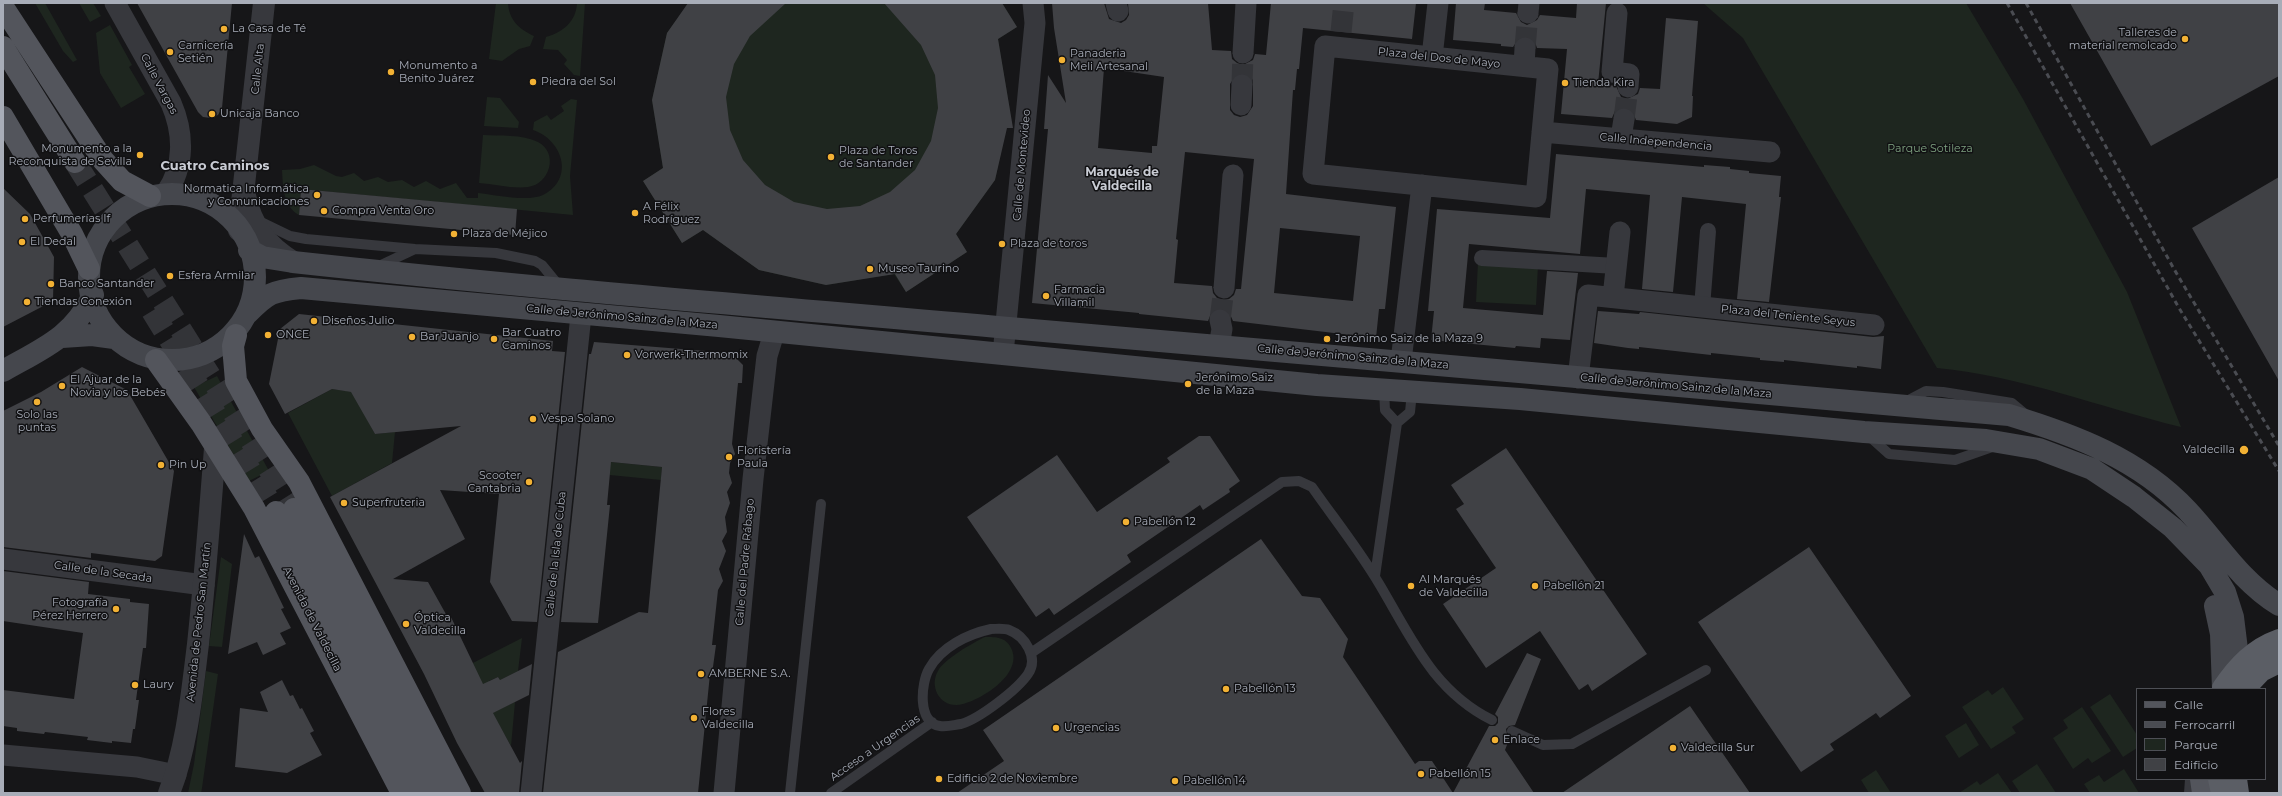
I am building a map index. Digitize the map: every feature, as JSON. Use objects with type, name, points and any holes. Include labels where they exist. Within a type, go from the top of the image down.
[{"type":"highway","points":[[2231,688],[2239,666],[2253,654],[2279,640]]},
{"type":"highway","points":[[2233,688],[2279,662]]},
{"type":"highway","points":[[2219,780],[2222,793]]},
{"type":"highway","points":[[2236,780],[2238,793]]},
{"type":"main road","points":[[3,7],[103,160],[122,181],[158,195]]},
{"type":"main road","points":[[3,48],[70,166],[3,74]]},
{"type":"main road","points":[[3,117],[72,234],[89,269],[93,295],[101,316],[114,338]]},
{"type":"main road","points":[[89,269],[94,246],[104,226],[119,210],[133,200],[184,192],[198,196],[227,216],[244,223],[254,270],[253,293],[248,313],[236,335],[233,346],[233,364],[236,381],[262,429],[299,482],[460,793]]},
{"type":"main road","name":"Calle de Jerónimo Sainz de la Maza","points":[[249,250],[262,257],[293,262],[560,287],[782,310],[1006,327],[1401,361],[2009,416],[2056,429],[2119,457],[2157,481],[2187,510],[2246,581],[2279,605]]},
{"type":"main road","name":"Calle de Jerónimo Sainz de la Maza","points":[[248,313],[264,298],[276,290],[301,288],[419,297],[581,314],[1384,390],[1542,401],[1864,432],[2004,443],[2039,449],[2092,469],[2134,497],[2173,528],[2209,565],[2225,592],[2233,616],[2239,666]]},
{"type":"main road","points":[[3,370],[62,337],[83,314],[93,295]]},
{"type":"main road","points":[[62,337],[92,335],[114,338],[140,355],[171,363],[192,361],[207,355],[236,335]]},
{"type":"main road","name":"Avenida de Valdecilla","points":[[156,360],[201,423],[215,448],[254,508],[402,793]]},
{"type":"main road","name":"Avenida de Valdecilla","points":[[419,793],[285,510],[442,793]]},
{"type":"main road","points":[[2187,510],[2258,573],[2279,588]]},
{"type":"main road","name":"Calle de Jerónimo Sainz de la Maza","points":[[2194,549],[2209,583],[2219,623],[2231,688]]},
{"type":"main road","points":[[2201,780],[2203,793]]},
{"type":"street","name":"Calle Vargas","points":[[115,3],[171,103],[177,117],[180,132],[180,164],[175,180],[158,195]]},
{"type":"street","name":"Calle Alta","points":[[244,223],[244,189],[264,3]]},
{"type":"street","name":"Calle de Montevideo","points":[[1006,327],[1035,24],[1033,3]]},
{"type":"street","points":[[1243,53],[1246,3]]},
{"type":"street","points":[[1432,57],[1438,3]]},
{"type":"street","points":[[1617,13],[1612,72],[1629,74],[1628,87]]},
{"type":"street","name":"Plaza del Dos de Mayo","points":[[1340,40],[1432,57],[1525,57],[1548,69],[1536,197],[1313,174],[1326,46],[1340,40]]},
{"type":"street","name":"Calle Independencia","points":[[1542,132],[1622,129],[1770,152]]},
{"type":"street","points":[[1224,288],[1233,175]]},
{"type":"street","points":[[1401,361],[1422,185]]},
{"type":"street","points":[[244,223],[262,236],[278,252],[293,262]]},
{"type":"street","points":[[1702,307],[1708,231]]},
{"type":"street","points":[[1613,297],[1620,232]]},
{"type":"street","points":[[1482,258],[1616,266]]},
{"type":"street","name":"Plaza del Teniente Seyus","points":[[1578,378],[1588,295],[1874,325]]},
{"type":"street","name":"Calle de la Isla de Cuba","points":[[531,793],[581,314]]},
{"type":"street","points":[[1219,346],[1222,329],[1220,320]]},
{"type":"street","points":[[1003,354],[1006,327]]},
{"type":"street","name":"Calle del Padre Rábago","points":[[724,793],[753,479],[767,356],[774,332]]},
{"type":"street","name":"Avenida de Pedro San Martín","points":[[172,784],[193,686],[204,585],[215,448]]},
{"type":"street","name":"Calle de la Secada","points":[[3,559],[204,585]]},
{"type":"street","points":[[3,755],[137,767],[172,784]]},
{"type":"lane","points":[[244,223],[290,236],[415,249],[496,253],[535,261],[542,265],[560,287]]},
{"type":"lane","points":[[371,270],[415,249]]},
{"type":"lane","points":[[1384,390],[1385,410],[1397,423]]},
{"type":"lane","points":[[1375,576],[1397,423],[1410,412],[1412,392]]},
{"type":"lane","points":[[1031,653],[1282,482],[1299,481],[1312,487],[1375,576],[1420,656],[1439,679],[1456,696],[1479,713],[1492,720]]},
{"type":"lane","points":[[790,793],[821,504]]},
{"type":"lane","name":"Acceso a Urgencias","points":[[1008,629],[1026,642],[1031,653],[1029,672],[1017,687],[969,722],[951,726],[939,726],[932,722],[924,710],[922,684],[930,667],[957,641],[977,632],[1008,629]]},
{"type":"lane","points":[[1512,731],[1543,745],[1572,744],[1706,670]]},
{"type":"lane","name":"Acceso a Urgencias","points":[[831,793],[932,722]]},
{"type":"lane","points":[[2189,793],[2190,780]]},
{"type":"green space","points":[[35,3],[45,3],[77,60],[73,62],[63,51]]},
{"type":"green space","points":[[79,3],[93,3],[101,16],[90,22]]},
{"type":"green space","points":[[496,3],[508,3],[510,14],[519,27],[534,36],[530,46],[519,49],[502,61],[489,59]]},
{"type":"green space","points":[[577,3],[585,3],[580,76],[574,75],[564,64],[567,60],[558,50],[543,49],[546,37],[563,29],[571,21],[576,10]]},
{"type":"green space","name":"Plaza de Toros de Santander","points":[[689,3],[1002,3],[1017,27],[998,39],[1010,111],[995,180],[956,234],[967,252],[906,292],[894,274],[826,285],[759,270],[703,230],[682,243],[643,181],[663,168],[652,100],[667,33]]},
{"type":"green space","name":"Parque Sotileza","points":[[1703,3],[1966,3],[2023,99],[2127,292],[2181,427],[2029,385],[1968,372],[1937,368],[1743,38]]},
{"type":"green space","points":[[110,25],[132,65],[129,67],[145,94],[121,108],[100,73],[96,33]]},
{"type":"green space","points":[[487,97],[500,98],[519,122],[518,128],[484,126]]},
{"type":"green space","points":[[571,99],[577,100],[570,176],[573,215],[301,189],[299,215],[290,207],[285,196],[282,170],[300,169],[314,165],[336,176],[342,177],[354,173],[364,181],[378,177],[388,182],[402,180],[414,187],[426,181],[440,189],[456,183],[467,198],[478,198],[478,193],[520,198],[537,197],[543,195],[553,188],[559,180],[562,170],[561,160],[558,151],[552,142],[533,130],[534,122],[547,115],[551,120],[564,111],[561,106]]},
{"type":"green space","points":[[483,135],[532,139],[545,147],[550,160],[549,168],[542,180],[536,185],[528,187],[510,187],[479,183]]},
{"type":"green space","points":[[1478,262],[1538,265],[1536,305],[1476,302]]},
{"type":"green space","points":[[217,376],[269,471],[249,481],[194,387]]},
{"type":"green space","points":[[332,389],[353,392],[375,434],[395,432],[392,463],[332,496],[288,413]]},
{"type":"green space","points":[[580,459],[662,467],[661,480],[579,472]]},
{"type":"green space","points":[[221,557],[232,564],[222,647],[209,646]]},
{"type":"green space","points":[[985,637],[997,638],[1009,644],[1013,657],[1012,667],[1007,675],[999,684],[981,697],[963,704],[955,705],[943,701],[936,690],[935,684],[935,678],[938,671],[952,657]]},
{"type":"green space","points":[[522,638],[518,671],[500,680],[498,677],[489,681],[491,685],[480,690],[467,666]]},
{"type":"green space","points":[[206,671],[218,674],[202,788],[201,793],[188,793],[194,764]]},
{"type":"green space","points":[[2003,687],[2024,719],[2012,727],[2016,733],[1991,749],[1962,707],[1988,690],[1992,695]]},
{"type":"green space","points":[[2110,694],[2136,733],[2136,749],[2123,757],[2090,707]]},
{"type":"green space","points":[[515,702],[511,746],[492,713]]},
{"type":"green space","points":[[2082,707],[2111,751],[2092,763],[2088,758],[2073,769],[2053,738],[2068,728],[2063,720]]},
{"type":"green space","points":[[1966,723],[1979,745],[1959,758],[1945,736]]},
{"type":"green space","points":[[2037,764],[2056,793],[2020,793],[2012,781]]},
{"type":"green space","points":[[2124,769],[2139,793],[2090,793],[2084,784],[2099,775],[2104,782]]},
{"type":"green space","points":[[1876,770],[1891,793],[1869,793],[1861,780]]},
{"type":"green space","points":[[1998,773],[2012,793],[1959,793],[1977,781],[1980,785]]},
{"type":"building","points":[[137,3],[232,3],[222,108],[218,115],[211,118],[203,117],[198,112]]},
{"type":"building","name":"Plaza de Toros de Santander","points":[[688,3],[786,3],[750,36],[734,64],[726,97],[730,130],[743,160],[765,185],[794,202],[827,209],[860,206],[890,192],[915,170],[931,141],[938,108],[935,75],[921,45],[884,3],[1002,3],[1017,27],[998,39],[1013,128],[1007,128],[995,180],[956,234],[967,252],[906,292],[895,274],[826,285],[759,270],[703,230],[682,243],[643,181],[663,168],[652,100],[667,33]]},
{"type":"building","points":[[1052,3],[1104,3],[1109,19],[1121,23],[1126,20],[1129,15],[1128,3],[1208,3],[1212,50],[1231,51],[1232,59],[1243,65],[1253,60],[1255,54],[1266,55],[1271,3],[1416,3],[1412,39],[1303,28],[1299,69],[1297,69],[1295,90],[1293,90],[1286,194],[1396,207],[1385,309],[1379,309],[1376,338],[1233,321],[1229,312],[1223,308],[1212,311],[1208,321],[1032,303],[1048,129],[1044,129],[1048,75],[1066,103],[1054,28]],"holes":[[[1104,68],[1164,77],[1157,146],[1152,146],[1152,153],[1098,148]],[[1243,73],[1249,75],[1253,80],[1253,106],[1247,115],[1240,117],[1234,115],[1230,110],[1230,84],[1236,75]],[[1185,152],[1254,159],[1241,289],[1236,289],[1234,295],[1229,299],[1223,300],[1217,298],[1213,293],[1212,286],[1174,283],[1178,240],[1176,239]],[[1280,228],[1360,236],[1353,301],[1274,293]]]},
{"type":"building","points":[[1456,3],[1485,3],[1484,10],[1516,13],[1521,22],[1527,25],[1537,20],[1540,15],[1576,18],[1577,3],[1606,3],[1598,84],[1616,86],[1621,97],[1627,99],[1638,94],[1640,88],[1660,89],[1666,18],[1698,21],[1692,96],[1692,117],[1677,124],[1636,120],[1632,110],[1625,107],[1615,111],[1612,118],[1561,114],[1567,49],[1537,48],[1535,42],[1526,36],[1519,38],[1513,47],[1501,46],[1501,44],[1453,40]]},
{"type":"building","name":"Talleres de material remolcado","points":[[2070,3],[2279,3],[2279,76],[2151,146]]},
{"type":"building","points":[[1556,154],[1704,167],[1704,165],[1730,167],[1730,169],[1749,171],[1749,173],[1781,176],[1779,197],[1781,197],[1769,302],[1737,299],[1746,204],[1682,197],[1673,292],[1642,289],[1650,195],[1586,189],[1580,254],[1469,244],[1463,308],[1543,315],[1547,271],[1578,273],[1570,340],[1541,338],[1540,348],[1516,346],[1515,348],[1431,340],[1434,311],[1428,311],[1437,209],[1550,218]]},
{"type":"building","points":[[2279,177],[2279,381],[2192,228]]},
{"type":"building","points":[[3,188],[30,214],[54,257],[53,301],[3,327]]},
{"type":"building","points":[[301,189],[517,209],[515,235],[299,215]]},
{"type":"building","points":[[1598,311],[1639,314],[1640,312],[1873,337],[1884,336],[1881,369],[1857,366],[1857,368],[1784,360],[1784,362],[1760,360],[1760,358],[1711,353],[1711,355],[1639,347],[1639,349],[1594,343]]},
{"type":"building","points":[[299,314],[553,341],[552,351],[565,352],[537,622],[512,621],[490,582],[499,494],[440,490],[465,539],[393,579],[428,582],[447,616],[450,615],[483,684],[498,677],[500,680],[532,664],[529,695],[493,713],[520,763],[522,761],[519,793],[485,793],[457,743],[424,674],[330,497],[461,426],[375,434],[351,392],[332,389],[285,414],[269,384],[280,329]]},
{"type":"building","points":[[594,342],[731,353],[743,365],[742,383],[738,383],[732,444],[735,454],[730,463],[729,473],[732,483],[727,492],[730,503],[725,517],[727,532],[722,541],[726,551],[719,569],[723,581],[718,590],[712,645],[716,645],[712,674],[710,674],[698,793],[543,793],[558,652],[639,612],[648,613],[662,467],[611,462],[607,505],[610,505],[598,623],[561,622],[589,354],[591,354]]},
{"type":"building","points":[[82,367],[127,390],[174,471],[162,556],[155,561],[91,553],[91,558],[3,547],[3,411],[41,392]]},
{"type":"building","name":"Pabellón 12","points":[[1199,436],[1210,436],[1240,481],[1229,489],[1230,492],[1203,510],[1200,505],[1127,555],[1131,562],[1054,615],[1049,608],[1036,617],[967,517],[1057,455],[1097,512],[1170,462],[1167,458]]},
{"type":"building","name":"Pabellón 21","points":[[1506,448],[1647,654],[1592,691],[1588,684],[1579,690],[1540,631],[1486,668],[1443,604],[1496,568],[1456,509],[1464,504],[1451,485]]},
{"type":"building","points":[[244,534],[255,558],[259,556],[284,608],[281,609],[291,628],[280,633],[286,644],[263,655],[257,642],[228,654]]},
{"type":"building","points":[[1261,539],[1302,596],[1320,598],[1348,639],[1343,657],[1415,764],[1419,761],[1432,761],[1453,793],[957,793],[1004,761],[983,730]]},
{"type":"building","points":[[1809,547],[1911,696],[1880,718],[1876,713],[1830,744],[1834,750],[1801,772],[1698,622]]},
{"type":"building","points":[[3,571],[89,582],[88,594],[130,599],[130,602],[149,604],[146,648],[143,648],[136,700],[139,700],[135,729],[133,729],[131,743],[112,741],[112,743],[87,740],[88,737],[45,732],[44,734],[17,731],[17,728],[3,726],[3,690],[74,699],[83,633],[3,621]]},
{"type":"building","name":"Enlace","points":[[1527,653],[1541,659],[1515,725],[1509,726],[1506,729],[1507,734],[1510,737],[1505,750],[1534,793],[1453,793],[1489,726],[1495,726],[1498,723],[1498,717],[1495,714]]},
{"type":"building","points":[[282,680],[290,696],[293,695],[300,709],[302,708],[314,731],[310,733],[322,755],[287,773],[235,767],[240,708],[268,712],[260,692]]},
{"type":"building","name":"Valdecilla Sur","points":[[1690,706],[1750,793],[1562,793]]},
{"type":"tunnel","points":[[1341,32],[1344,3]]},
{"type":"tunnel","points":[[1525,48],[1528,13]]},
{"type":"tunnel","points":[[1242,85],[1243,53]]},
{"type":"tunnel","points":[[1624,119],[1628,87]]},
{"type":"tunnel","points":[[75,162],[294,509]]},
{"type":"tunnel","points":[[1220,320],[1224,288]]},
{"type":"tunnel","points":[[152,311],[276,512]]},
{"type":"railway","points":[[2007,3],[2179,308],[2279,471]]},
{"type":"railway","points":[[2026,3],[2174,269],[2279,446]]},
{"type":"place","name":"La Casa de Té","points":[[224,29]]},
{"type":"place","name":"Talleres de material remolcado","points":[[2185,39]]},
{"type":"place","name":"Carnicería Setién","points":[[170,52]]},
{"type":"place","name":"Panaderia Meli Artesanal","points":[[1062,60]]},
{"type":"place","name":"Monumento a Benito Juárez","points":[[391,72]]},
{"type":"place","name":"Piedra del Sol","points":[[533,82]]},
{"type":"place","name":"Tienda Kira","points":[[1565,83]]},
{"type":"place","name":"Unicaja Banco","points":[[212,114]]},
{"type":"place","name":"Monumento a la Reconquista de Sevilla","points":[[140,155]]},
{"type":"place","name":"Plaza de Toros de Santander","points":[[831,157]]},
{"type":"place","name":"Normatica Informática y Comunicaciones","points":[[317,195]]},
{"type":"place","name":"Compra Venta Oro","points":[[324,211]]},
{"type":"place","name":"A Félix Rodríguez","points":[[635,213]]},
{"type":"place","name":"Perfumerías If","points":[[25,219]]},
{"type":"place","name":"Plaza de Méjico","points":[[454,234]]},
{"type":"place","name":"El Dedal","points":[[22,242]]},
{"type":"place","name":"Plaza de toros","points":[[1002,244]]},
{"type":"place","name":"Museo Taurino","points":[[870,269]]},
{"type":"place","name":"Esfera Armilar","points":[[170,276]]},
{"type":"place","name":"Banco Santander","points":[[51,284]]},
{"type":"place","name":"Farmacia Villamil","points":[[1046,296]]},
{"type":"place","name":"Tiendas Conexión","points":[[27,302]]},
{"type":"place","name":"Diseños Julio","points":[[314,321]]},
{"type":"place","name":"ONCE","points":[[268,335]]},
{"type":"place","name":"Bar Juanjo","points":[[412,337]]},
{"type":"place","name":"Bar Cuatro Caminos","points":[[494,339]]},
{"type":"place","name":"Jerónimo Saiz de la Maza 9","points":[[1327,339]]},
{"type":"place","name":"Vorwerk-Thermomix","points":[[627,355]]},
{"type":"place","name":"Jerónimo Saiz de la Maza","points":[[1188,384]]},
{"type":"place","name":"El Ajuar de la Novia y los Bebés","points":[[62,386]]},
{"type":"place","name":"Solo las puntas","points":[[37,402]]},
{"type":"place","name":"Vespa Solano","points":[[533,419]]},
{"type":"place","name":"Valdecilla","points":[[2244,450]]},
{"type":"place","name":"Floristería Paula","points":[[729,457]]},
{"type":"place","name":"Pin Up","points":[[161,465]]},
{"type":"place","name":"Scooter Cantabria","points":[[529,482]]},
{"type":"place","name":"Superfruteria","points":[[344,503]]},
{"type":"place","name":"Pabellón 12","points":[[1126,522]]},
{"type":"place","name":"Al Marqués de Valdecilla","points":[[1411,586]]},
{"type":"place","name":"Pabellón 21","points":[[1535,586]]},
{"type":"place","name":"Fotografía Pérez Herrero","points":[[116,609]]},
{"type":"place","name":"Óptica Valdecilla","points":[[406,624]]},
{"type":"place","name":"AMBERNE S.A.","points":[[701,674]]},
{"type":"place","name":"Laury","points":[[135,685]]},
{"type":"place","name":"Pabellón 13","points":[[1226,689]]},
{"type":"place","name":"Flores Valdecilla","points":[[694,718]]},
{"type":"place","name":"Urgencias","points":[[1056,728]]},
{"type":"place","name":"Enlace","points":[[1495,740]]},
{"type":"place","name":"Valdecilla Sur","points":[[1673,748]]},
{"type":"place","name":"Pabellón 15","points":[[1421,774]]},
{"type":"place","name":"Edificio 2 de Noviembre","points":[[939,779]]},
{"type":"place","name":"Pabellón 14","points":[[1175,781]]},
{"type":"district","name":"Cuatro Caminos","points":[[215,166]]},
{"type":"district","name":"Marqués de Valdecilla","points":[[1122,179]]}]
